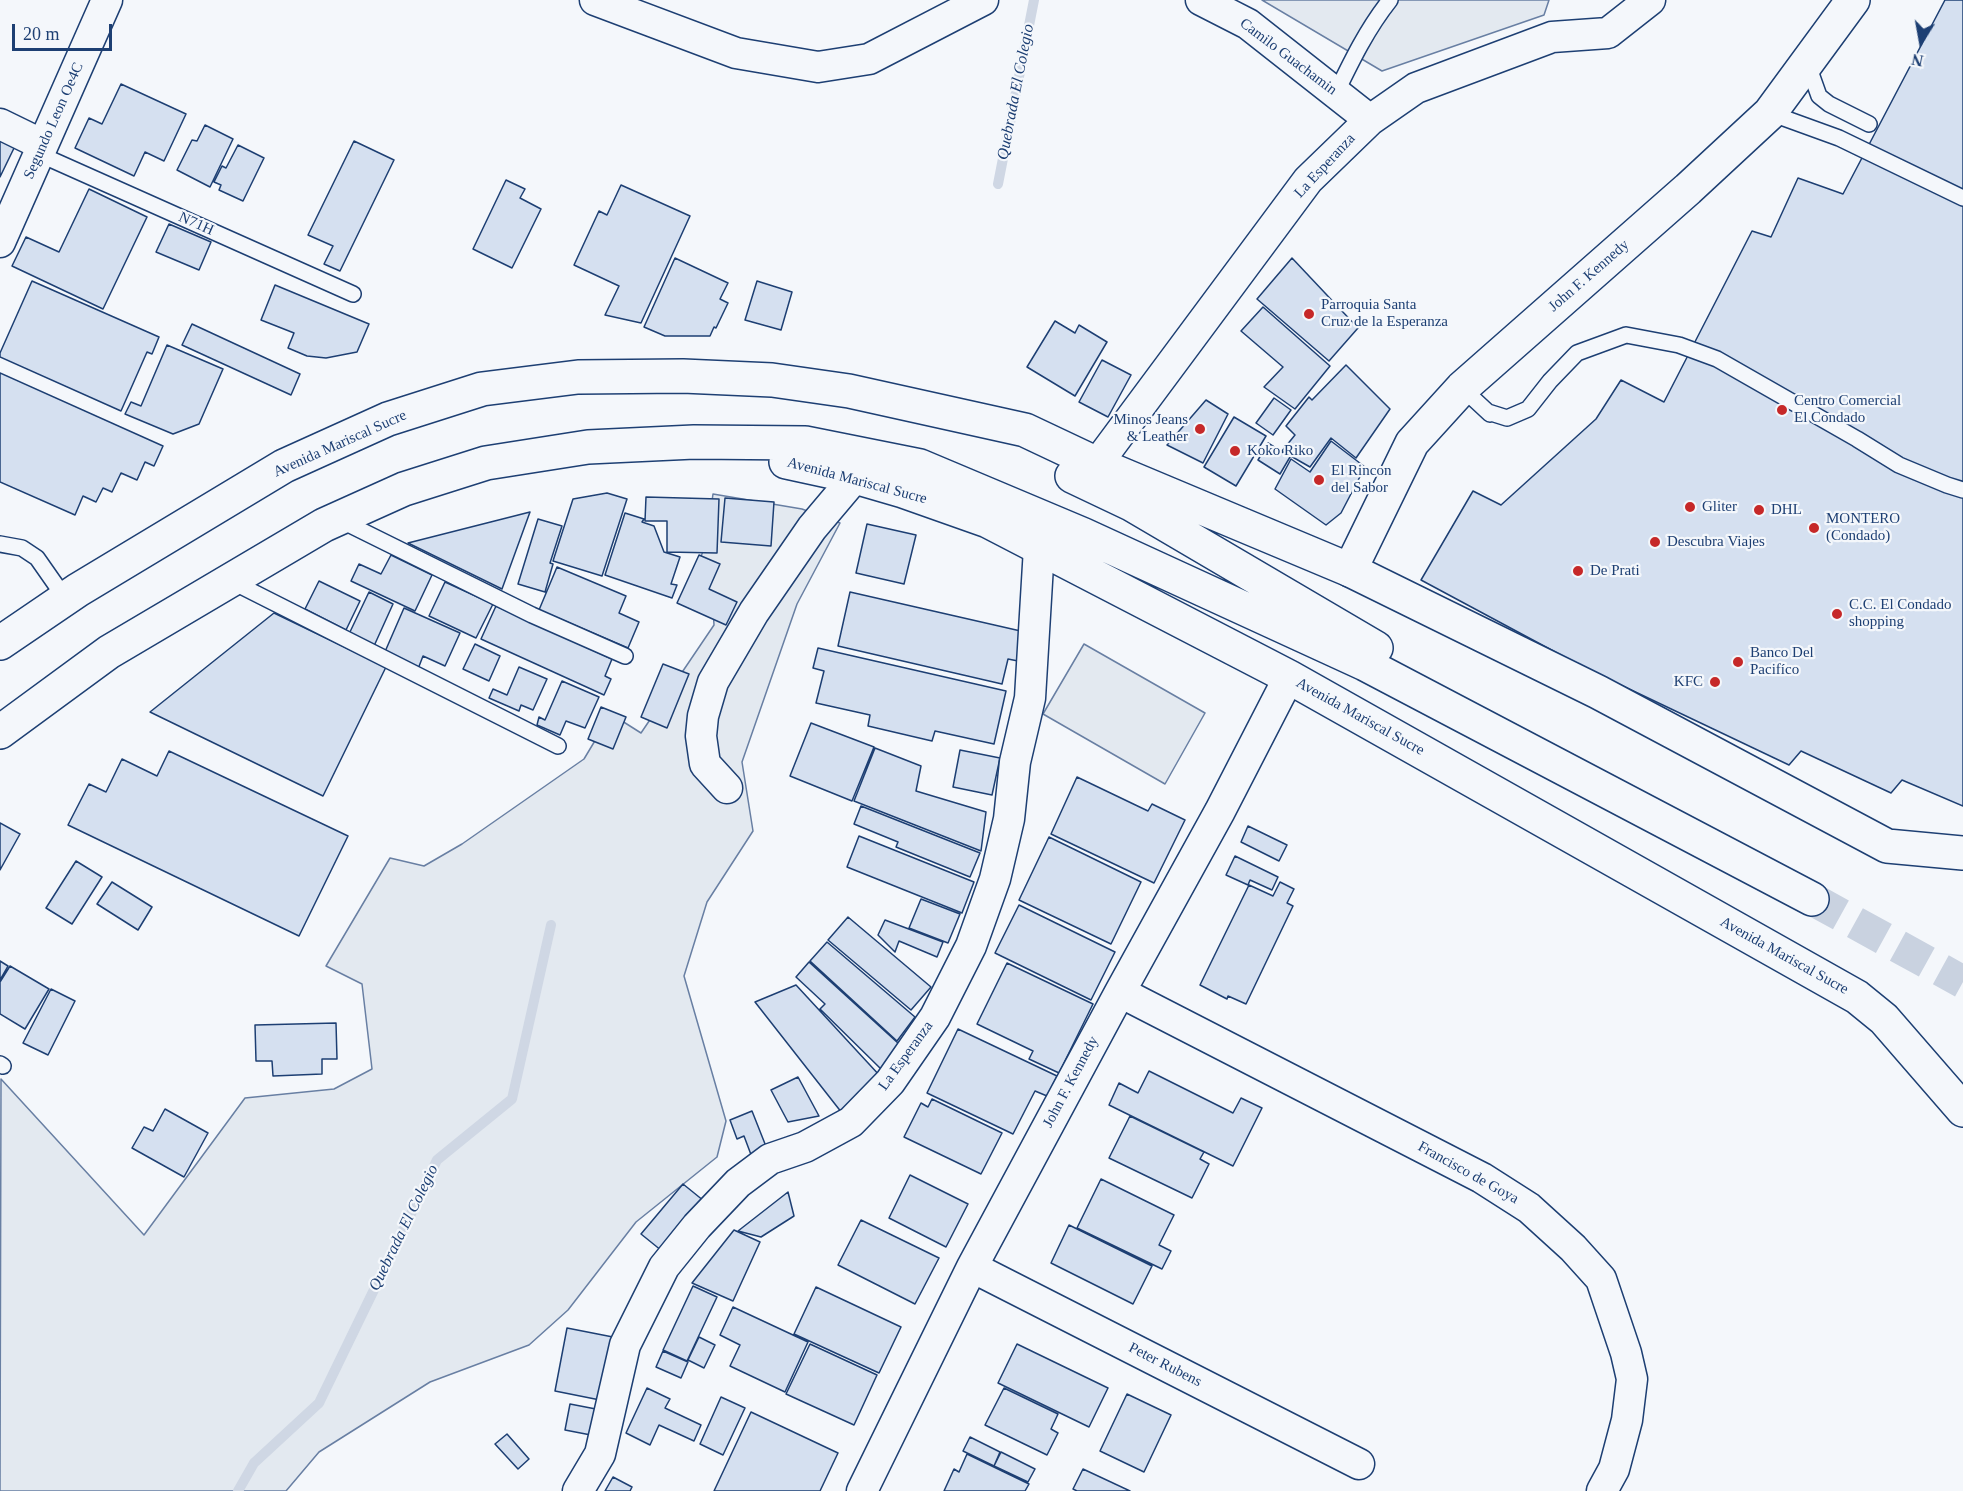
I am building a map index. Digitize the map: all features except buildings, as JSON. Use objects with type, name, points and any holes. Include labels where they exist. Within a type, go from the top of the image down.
[{"type":"main road","name":"John F. Kennedy","points":[[1350,570],[1412,443],[1462,388],[1689,189],[1770,113],[1853,0]]},
{"type":"main road","name":"Avenida Mariscal Sucre","points":[[0,642],[65,598],[284,466],[388,419],[482,389],[578,377],[683,376],[772,380],[849,391],[1025,430],[1096,464],[1350,570],[1598,692],[1887,846],[1963,853]]},
{"type":"main road","name":"Avenida Mariscal Sucre","points":[[0,732],[109,652],[336,519],[404,489],[486,463],[588,447],[694,442],[805,443],[920,466],[1084,536],[1365,664],[1816,892],[1362,640],[1131,504],[936,411]]},
{"type":"main road","name":"Avenida Mariscal Sucre","points":[[694,442],[855,477],[988,521],[1289,677],[1857,997],[1884,1019],[1963,1110]]},
{"type":"street","name":"Segundo Leon Oe4C","points":[[0,242],[107,0]]},
{"type":"street","points":[[595,0],[736,53],[818,68],[869,60],[983,0]]},
{"type":"street","name":"Camilo Guachamin","points":[[1201,0],[1248,24],[1370,120]]},
{"type":"street","name":"La Esperanza","points":[[1096,464],[1308,180],[1370,120],[1416,88],[1552,37],[1608,33],[1650,0]]},
{"type":"street","points":[[0,124],[41,149]]},
{"type":"street","points":[[727,788],[705,764],[701,736],[703,716],[713,682],[754,612],[812,528],[855,477]]},
{"type":"street","name":"La Esperanza","points":[[578,1491],[600,1454],[625,1345],[664,1267],[697,1226],[738,1183],[770,1159],[805,1147],[851,1122],[890,1082],[934,1017],[971,946],[997,869],[1009,819],[1015,762],[1030,698],[1039,548]]},
{"type":"street","name":"John F. Kennedy","points":[[862,1491],[972,1267],[1220,811],[1289,677]]},
{"type":"street","name":"Francisco de Goya","points":[[1120,992],[1482,1178],[1529,1208],[1573,1248],[1601,1279],[1626,1353],[1632,1379],[1627,1420],[1614,1469],[1602,1491]]},
{"type":"street","name":"Peter Rubens","points":[[972,1267],[1359,1464]]},
{"type":"lane","points":[[1336,93],[1358,46],[1373,21],[1390,0]]},
{"type":"lane","points":[[1807,62],[1819,96],[1829,104],[1869,124]]},
{"type":"lane","points":[[1770,113],[1839,138],[1963,198]]},
{"type":"lane","name":"N71H","points":[[41,149],[353,294]]},
{"type":"lane","points":[[1462,388],[1489,413],[1507,418],[1528,409],[1550,381],[1577,353],[1626,335],[1679,345],[1717,359],[1899,465],[1963,490]]},
{"type":"lane","points":[[336,519],[532,615],[626,656]]},
{"type":"lane","points":[[0,544],[22,548],[37,558],[65,598]]},
{"type":"lane","points":[[229,580],[558,746]]},
{"type":"shaded area","points":[[1262,0],[1549,0],[1544,15],[1382,71]]},
{"type":"shaded area","points":[[713,494],[802,509],[840,523],[797,604],[742,762],[753,831],[707,902],[684,976],[726,1121],[717,1157],[636,1222],[568,1310],[529,1345],[430,1382],[319,1452],[286,1491],[0,1491],[1,1079],[144,1235],[245,1098],[334,1089],[372,1069],[362,984],[326,966],[390,858],[424,866],[462,844],[584,759],[611,714],[641,733],[714,625],[712,592],[693,576],[706,544]]},
{"type":"shaded area","points":[[1084,644],[1205,713],[1165,784],[1043,714]]},
{"type":"waterway","name":"Quebrada El Colegio","points":[[998,184],[1034,0]]},
{"type":"waterway","name":"Quebrada El Colegio","points":[[238,1491],[254,1463],[319,1403],[437,1160],[512,1099],[551,925]]},
{"type":"tunnel","points":[[1812,899],[1963,982]]},
{"type":"place","name":"Parroquia Santa Cruz de la Esperanza","points":[[1309,314]]},
{"type":"place","name":"Centro Comercial El Condado","points":[[1782,410]]},
{"type":"place","name":"Minos Jeans & Leather","points":[[1200,429]]},
{"type":"place","name":"Koko Riko","points":[[1235,451]]},
{"type":"place","name":"El Rincon del Sabor","points":[[1319,480]]},
{"type":"place","name":"Gliter","points":[[1690,507]]},
{"type":"place","name":"DHL","points":[[1759,510]]},
{"type":"place","name":"MONTERO (Condado)","points":[[1814,528]]},
{"type":"place","name":"Descubra Viajes","points":[[1655,542]]},
{"type":"place","name":"De Prati","points":[[1578,571]]},
{"type":"place","name":"C.C. El Condado shopping","points":[[1837,614]]},
{"type":"place","name":"Banco Del Pacifíco","points":[[1738,662]]},
{"type":"place","name":"KFC","points":[[1715,682]]}]
